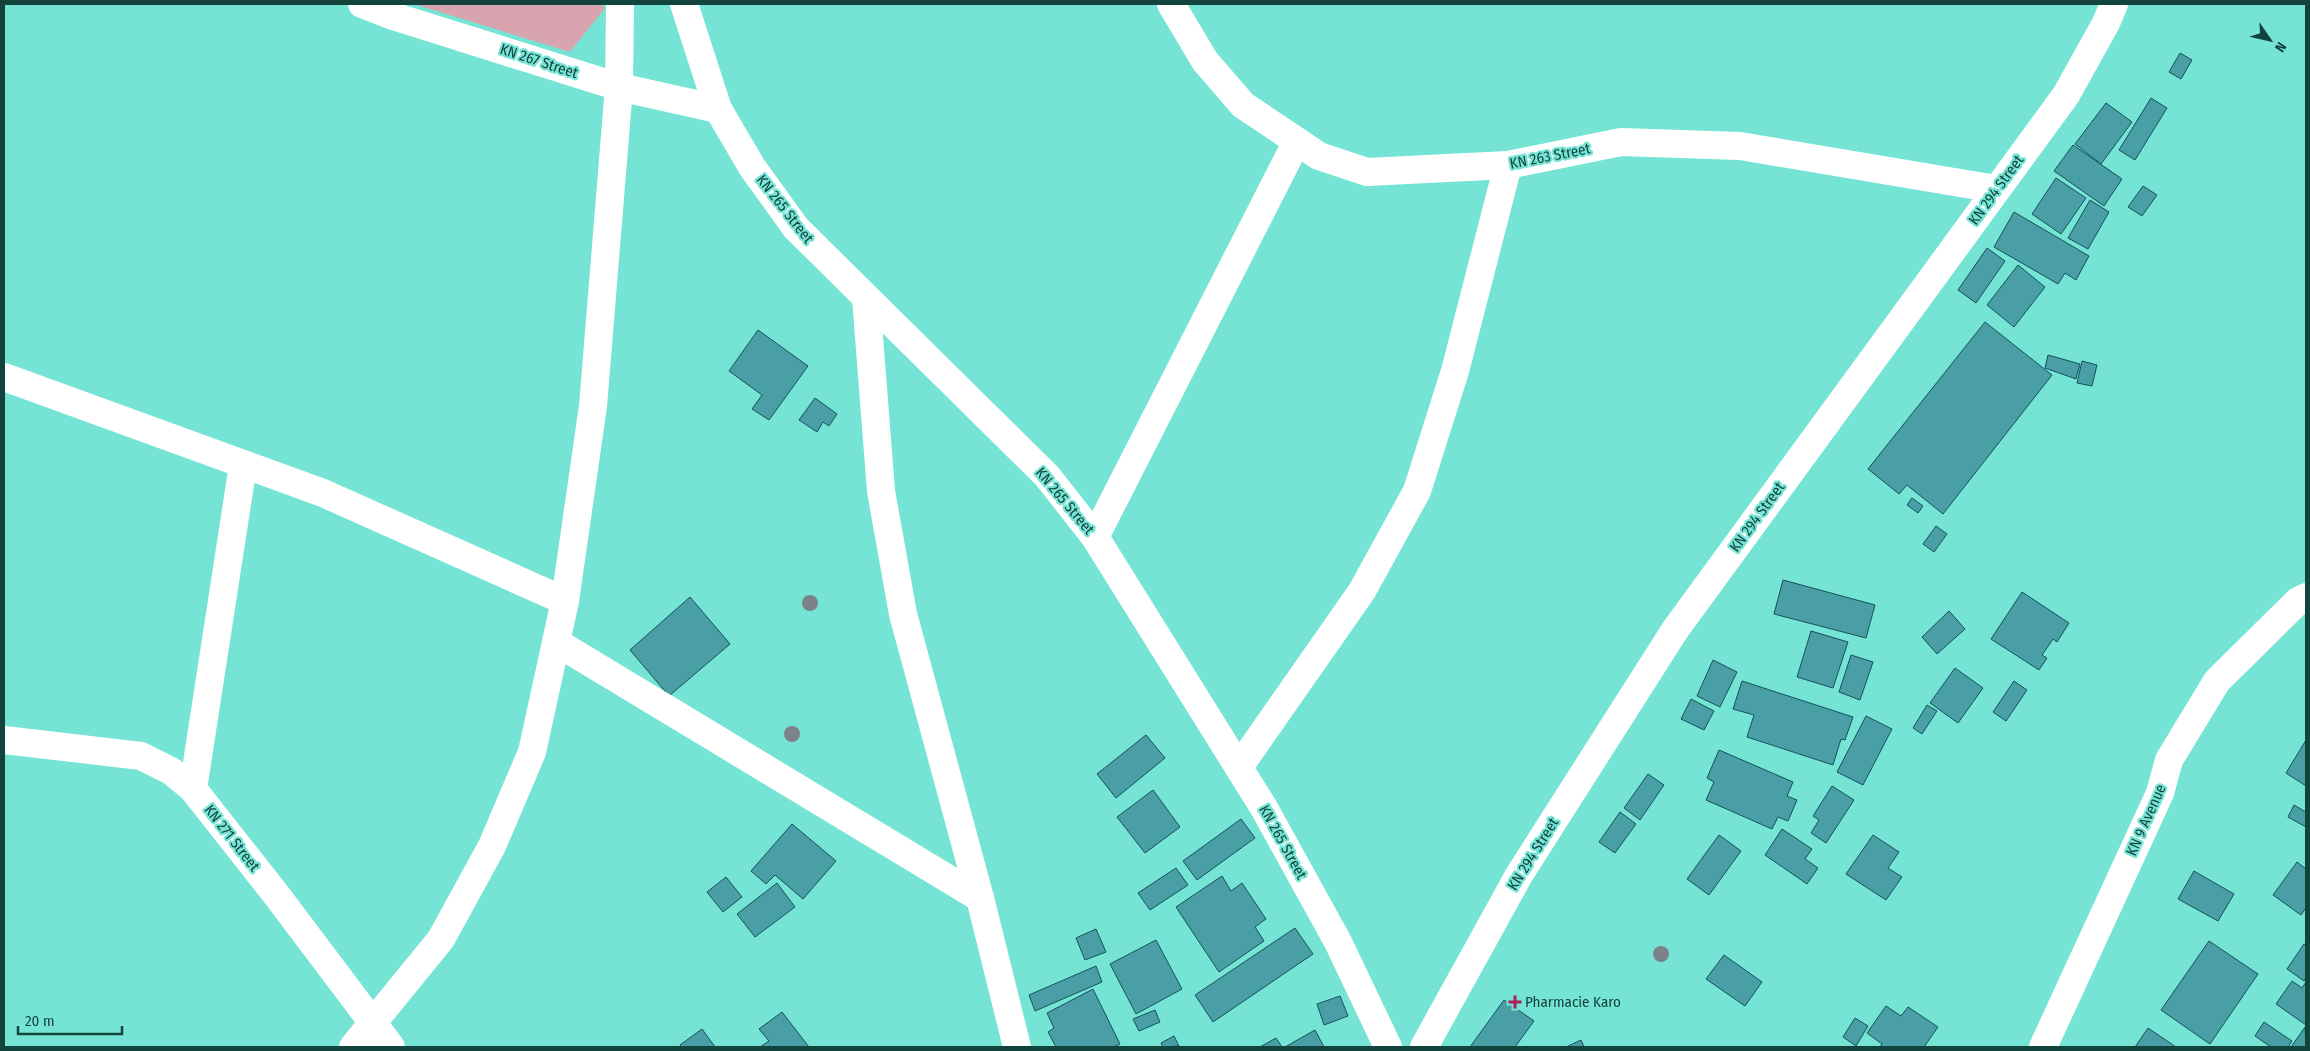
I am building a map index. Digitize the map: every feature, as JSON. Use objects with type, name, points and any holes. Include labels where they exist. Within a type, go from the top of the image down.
[{"type":"street","name":"KN 267 Street","points":[[362,4],[393,16],[618,87],[718,108]]},
{"type":"street","points":[[353,1047],[373,1025],[441,939],[492,846],[532,752],[565,601],[593,406],[618,87],[620,4]]},
{"type":"street","name":"KN 265 Street","points":[[684,4],[718,108],[752,167],[796,228],[1047,476],[1095,538],[1240,767],[1338,942],[1388,1047]]},
{"type":"street","name":"KN 263 Street","points":[[1171,4],[1204,61],[1243,105],[1319,156],[1367,172],[1508,165],[1621,142],[1740,146],[1996,189]]},
{"type":"street","name":"KN 294 Street","points":[[1424,1047],[1519,875],[1675,630],[2066,95],[2106,23],[2114,4]]},
{"type":"street","points":[[1095,538],[1297,141]]},
{"type":"street","points":[[1240,767],[1362,591],[1418,491],[1455,371],[1508,165]]},
{"type":"street","points":[[866,298],[882,491],[903,614],[980,898],[1017,1047]]},
{"type":"street","points":[[4,377],[323,493],[565,601]]},
{"type":"street","points":[[193,789],[243,465]]},
{"type":"street","name":"KN 9 Avenue","points":[[2043,1047],[2160,793],[2169,760],[2217,681],[2298,601],[2306,597]]},
{"type":"street","points":[[556,642],[980,898]]},
{"type":"street","name":"KN 271 Street","points":[[4,740],[142,756],[171,770],[193,789],[278,897],[391,1047]]},
{"type":"shaded area","points":[[414,4],[600,4],[605,8],[570,52]]},
{"type":"building","points":[[2180,53],[2192,60],[2181,79],[2169,72]]},
{"type":"building","points":[[2151,98],[2167,108],[2135,160],[2119,150]]},
{"type":"building","points":[[2106,103],[2132,122],[2101,164],[2075,144]]},
{"type":"building","points":[[2073,145],[2122,179],[2104,206],[2054,171]]},
{"type":"building","points":[[2056,178],[2086,198],[2061,234],[2032,214]]},
{"type":"building","points":[[2143,186],[2157,195],[2142,216],[2128,207]]},
{"type":"building","points":[[2090,200],[2109,212],[2088,249],[2068,238]]},
{"type":"building","points":[[2014,212],[2089,256],[2076,280],[2065,273],[2058,284],[1994,247]]},
{"type":"building","points":[[1987,248],[2005,261],[1976,303],[1958,290]]},
{"type":"building","points":[[2018,265],[2045,287],[2014,327],[1987,305]]},
{"type":"building","points":[[1985,322],[2052,375],[1943,514],[1907,485],[1899,494],[1868,469]]},
{"type":"building","points":[[758,330],[808,366],[769,420],[752,409],[762,395],[729,371]]},
{"type":"building","points":[[2048,355],[2080,364],[2076,379],[2045,368]]},
{"type":"building","points":[[2082,361],[2097,365],[2092,386],[2077,383]]},
{"type":"building","points":[[815,398],[837,414],[829,426],[823,422],[817,432],[799,420]]},
{"type":"building","points":[[1912,498],[1923,506],[1918,513],[1907,505]]},
{"type":"building","points":[[1936,526],[1947,534],[1934,552],[1923,544]]},
{"type":"building","points":[[1783,580],[1875,605],[1866,638],[1774,614]]},
{"type":"building","points":[[2022,592],[2069,623],[2057,642],[2053,639],[2042,655],[2047,658],[2039,670],[1991,639]]},
{"type":"building","points":[[690,597],[730,644],[669,696],[630,650]]},
{"type":"building","points":[[1949,611],[1965,629],[1937,654],[1922,637]]},
{"type":"building","points":[[1811,631],[1848,642],[1833,688],[1797,677]]},
{"type":"building","points":[[1851,655],[1873,662],[1860,700],[1839,692]]},
{"type":"building","points":[[1713,660],[1737,672],[1720,707],[1697,696]]},
{"type":"building","points":[[1955,668],[1983,688],[1958,723],[1930,703]]},
{"type":"building","points":[[1742,681],[1853,717],[1845,740],[1841,739],[1833,765],[1747,737],[1754,715],[1733,709]]},
{"type":"building","points":[[2014,681],[2027,690],[2006,721],[1993,712]]},
{"type":"building","points":[[1691,699],[1714,711],[1704,730],[1681,719]]},
{"type":"building","points":[[1927,705],[1937,711],[1922,734],[1913,728]]},
{"type":"building","points":[[1866,716],[1892,729],[1863,785],[1837,772]]},
{"type":"building","points":[[1146,735],[1165,758],[1116,798],[1097,774]]},
{"type":"building","points":[[2306,740],[2306,786],[2286,773]]},
{"type":"building","points":[[1719,750],[1793,782],[1787,796],[1797,800],[1788,821],[1778,817],[1772,829],[1706,800],[1714,782],[1707,778]]},
{"type":"building","points":[[1648,774],[1664,785],[1640,820],[1624,808]]},
{"type":"building","points":[[1832,786],[1854,800],[1826,843],[1811,833],[1819,820],[1813,816]]},
{"type":"building","points":[[1153,790],[1180,827],[1145,853],[1117,817]]},
{"type":"building","points":[[2294,805],[2306,812],[2306,827],[2288,817]]},
{"type":"building","points":[[1620,812],[1636,824],[1615,853],[1599,842]]},
{"type":"building","points":[[1241,819],[1255,838],[1197,880],[1183,861]]},
{"type":"building","points":[[792,824],[836,861],[803,899],[775,875],[766,884],[751,871]]},
{"type":"building","points":[[1782,829],[1812,849],[1805,859],[1818,868],[1807,884],[1765,855]]},
{"type":"building","points":[[1719,835],[1741,851],[1709,895],[1687,879]]},
{"type":"building","points":[[1873,835],[1899,852],[1888,868],[1902,877],[1886,900],[1846,874]]},
{"type":"building","points":[[2297,862],[2306,869],[2306,908],[2301,915],[2273,895]]},
{"type":"building","points":[[1176,868],[1188,885],[1150,910],[1138,893]]},
{"type":"building","points":[[2194,871],[2234,894],[2218,921],[2178,899]]},
{"type":"building","points":[[1222,876],[1231,891],[1242,883],[1266,919],[1255,927],[1264,941],[1219,972],[1176,907]]},
{"type":"building","points":[[726,877],[742,897],[723,912],[707,892]]},
{"type":"building","points":[[777,883],[795,907],[755,937],[737,914]]},
{"type":"building","points":[[1295,928],[1313,954],[1213,1022],[1195,995]]},
{"type":"building","points":[[1096,929],[1106,952],[1085,960],[1076,938]]},
{"type":"building","points":[[1156,940],[1182,989],[1136,1014],[1110,964]]},
{"type":"building","points":[[2209,941],[2258,974],[2210,1044],[2161,1010]]},
{"type":"building","points":[[2304,944],[2306,945],[2306,978],[2304,981],[2287,969]]},
{"type":"building","points":[[1724,955],[1762,982],[1745,1006],[1706,979]]},
{"type":"building","points":[[1096,966],[1102,982],[1035,1011],[1029,995]]},
{"type":"building","points":[[2292,981],[2302,988],[2306,982],[2306,1025],[2276,1004]]},
{"type":"building","points":[[1093,989],[1120,1044],[1114,1047],[1056,1047],[1048,1032],[1054,1028],[1047,1013]]},
{"type":"building","points":[[1340,996],[1348,1016],[1324,1025],[1317,1004]]},
{"type":"building","points":[[1504,1000],[1534,1021],[1515,1047],[1470,1047]]},
{"type":"building","points":[[1886,1006],[1901,1016],[1908,1007],[1938,1027],[1924,1047],[1880,1047],[1882,1044],[1867,1033]]},
{"type":"building","points":[[1155,1010],[1160,1022],[1139,1031],[1133,1019]]},
{"type":"building","points":[[782,1012],[809,1047],[760,1047],[769,1041],[759,1029]]},
{"type":"building","points":[[1855,1018],[1868,1026],[1856,1046],[1843,1037]]},
{"type":"building","points":[[2264,1022],[2292,1041],[2288,1047],[2271,1047],[2255,1036]]},
{"type":"building","points":[[2305,1027],[2306,1047],[2291,1047]]},
{"type":"building","points":[[2148,1028],[2176,1047],[2135,1047]]},
{"type":"building","points":[[702,1029],[715,1047],[681,1047],[680,1045]]},
{"type":"building","points":[[1315,1030],[1324,1047],[1285,1047]]},
{"type":"building","points":[[1174,1036],[1179,1046],[1163,1047],[1161,1043]]},
{"type":"building","points":[[1276,1038],[1282,1047],[1260,1047]]},
{"type":"building","points":[[1581,1040],[1584,1047],[1566,1047]]},
{"type":"place","name":"Pharmacie Karo","points":[[1515,1002]]}]
